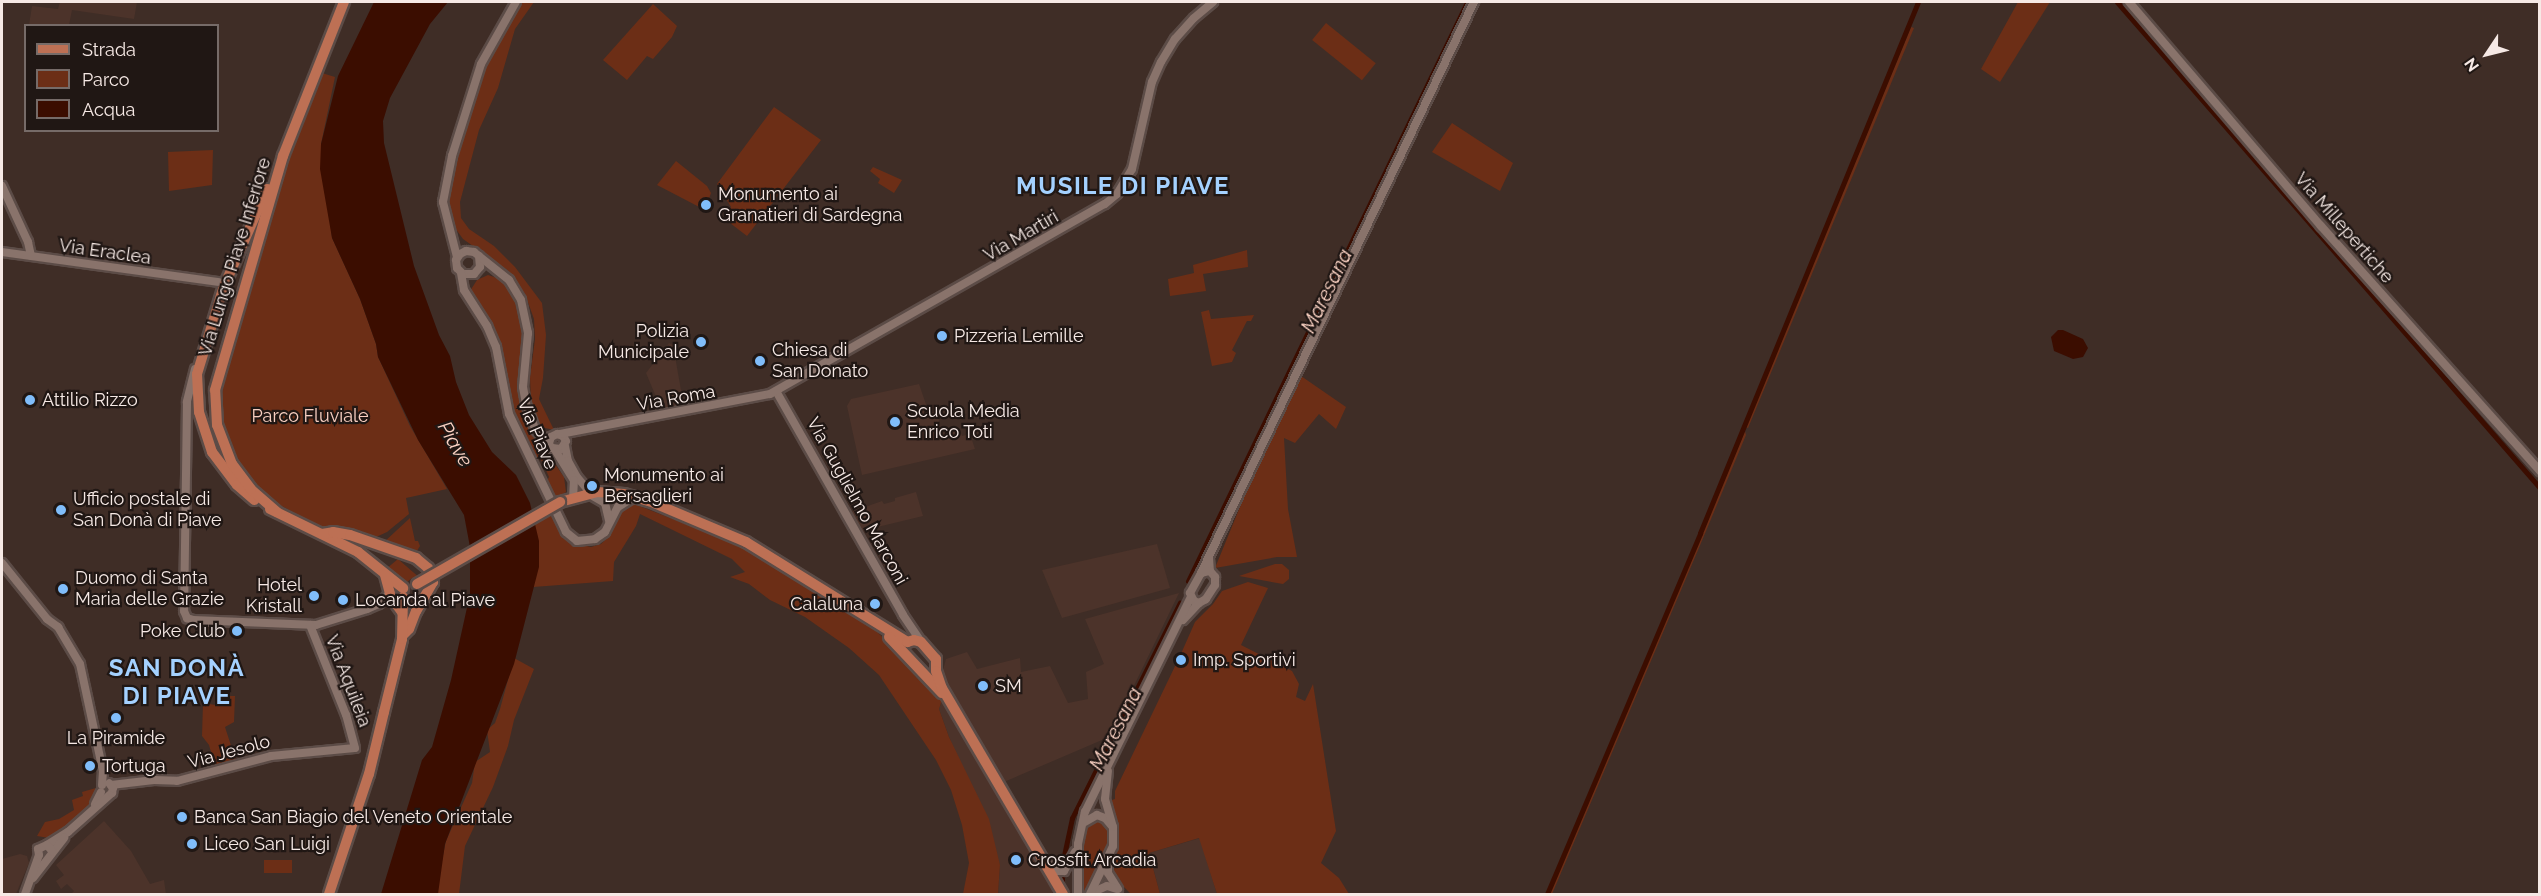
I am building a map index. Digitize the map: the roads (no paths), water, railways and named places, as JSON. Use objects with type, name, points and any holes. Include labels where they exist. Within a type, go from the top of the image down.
[{"type":"main road","name":"Via Lungo Piave Inferiore","points":[[344,2],[283,156],[222,284],[201,355],[196,382],[201,425],[212,452],[243,491],[277,512],[358,552],[385,573],[403,592],[402,612],[405,630]]},
{"type":"main road","name":"Via Lungo Piave Inferiore","points":[[277,512],[245,482],[232,464],[217,424],[215,390],[283,156]]},
{"type":"main road","points":[[403,592],[560,502],[592,493],[636,496],[746,542],[907,642],[921,642],[936,659],[936,671],[940,685],[1061,892]]},
{"type":"main road","points":[[322,534],[338,532],[350,535],[416,558],[428,568],[433,582],[405,630],[369,774],[330,894]]},
{"type":"main road","points":[[876,624],[922,675],[951,702]]},
{"type":"main road","points":[[903,654],[907,642]]},
{"type":"main road","points":[[922,675],[930,676],[936,671]]},
{"type":"street","points":[[503,274],[490,269],[475,273],[461,273],[456,266],[458,257],[443,202],[452,156],[480,64],[516,2]]},
{"type":"street","name":"Via Martiri","points":[[776,391],[1113,198],[1132,169],[1152,82],[1161,62],[1175,39],[1213,2]]},
{"type":"street","points":[[1034,847],[1052,869],[1060,872],[1068,868],[1072,861],[1082,823],[1110,760],[1191,597],[1209,552],[1474,2]]},
{"type":"street","name":"Via Millepertiche","points":[[2129,2],[2321,226],[2540,471]]},
{"type":"street","points":[[2,186],[30,247],[31,256]]},
{"type":"street","points":[[451,230],[468,250],[479,256],[481,264],[475,273],[467,297]]},
{"type":"street","points":[[458,257],[468,250]]},
{"type":"street","name":"Via Eraclea","points":[[2,252],[222,284]]},
{"type":"street","name":"Via Piave","points":[[479,256],[503,274],[515,289],[525,312],[528,333],[523,392],[538,433],[555,450],[574,480],[573,498]]},
{"type":"street","name":"Via Piave","points":[[461,273],[467,297],[492,336],[509,414],[563,527],[571,537],[587,542],[600,536],[618,507],[636,496]]},
{"type":"street","points":[[201,355],[189,386],[187,404],[184,610],[187,618],[325,624],[379,604],[403,592]]},
{"type":"street","points":[[187,404],[196,382]]},
{"type":"street","name":"Via Roma","points":[[557,434],[727,404],[776,391]]},
{"type":"street","name":"Via Guglielmo Marconi","points":[[776,391],[909,627],[921,642]]},
{"type":"street","name":"Via Piave","points":[[534,424],[543,432],[557,434],[565,443],[568,461],[578,477],[587,489],[608,508],[609,524]]},
{"type":"street","points":[[555,450],[579,430]]},
{"type":"street","points":[[549,443],[557,434]]},
{"type":"street","points":[[1172,632],[1199,603],[1206,599],[1215,585],[1215,577],[1210,571],[1209,552]]},
{"type":"street","points":[[2,563],[54,625],[80,664],[106,788],[91,811],[43,851],[25,894]]},
{"type":"street","points":[[1201,573],[1210,571]]},
{"type":"street","points":[[1191,597],[1199,603]]},
{"type":"street","name":"Via Aquileia","points":[[310,625],[344,708],[355,745]]},
{"type":"street","points":[[907,642],[911,634],[909,627]]},
{"type":"street","name":"Via Jesolo","points":[[106,788],[196,777],[271,756],[355,745]]},
{"type":"street","points":[[1090,894],[1113,846],[1113,827],[1105,799],[1110,760]]},
{"type":"street","points":[[1082,823],[1097,815],[1105,818],[1113,827]]},
{"type":"street","points":[[1078,844],[1078,894]]},
{"type":"street","points":[[1090,894],[1107,886],[1118,890],[1108,873],[1108,857]]},
{"type":"water","name":"Piave","points":[[374,2],[448,2],[430,24],[390,98],[383,121],[384,143],[414,266],[439,335],[450,356],[456,382],[469,415],[492,452],[516,475],[530,503],[539,541],[539,567],[514,664],[445,844],[438,894],[381,894],[422,760],[432,747],[451,680],[470,594],[470,547],[464,515],[418,440],[378,357],[376,344],[360,299],[332,238],[320,169],[321,144],[338,76]]},
{"type":"water","points":[[2058,330],[2083,339],[2088,348],[2083,357],[2073,359],[2054,351],[2051,337]]},
{"type":"waterway","name":"Maresana","points":[[1188,581],[1467,2]]},
{"type":"waterway","points":[[1547,894],[1700,533],[1918,2]]},
{"type":"waterway","points":[[2117,2],[2540,488]]},
{"type":"waterway","name":"Maresana","points":[[1063,860],[1072,818],[1180,602]]},
{"type":"waterway","name":"Maresana","points":[[1062,875],[1062,880]]},
{"type":"place","name":"Monumento ai Granatieri di Sardegna","points":[[706,205]]},
{"type":"place","name":"Pizzeria Lemille","points":[[942,336]]},
{"type":"place","name":"Polizia Municipale","points":[[701,342]]},
{"type":"place","name":"Chiesa di San Donato","points":[[760,361]]},
{"type":"place","name":"Attilio Rizzo","points":[[30,400]]},
{"type":"place","name":"Scuola Media Enrico Toti","points":[[895,422]]},
{"type":"place","name":"Monumento ai Bersaglieri","points":[[592,486]]},
{"type":"place","name":"Ufficio postale di San Donà di Piave","points":[[61,510]]},
{"type":"place","name":"Duomo di Santa Maria delle Grazie","points":[[63,589]]},
{"type":"place","name":"Hotel Kristall","points":[[314,596]]},
{"type":"place","name":"Locanda al Piave","points":[[343,600]]},
{"type":"place","name":"Calaluna","points":[[875,604]]},
{"type":"place","name":"Poke Club","points":[[237,631]]},
{"type":"place","name":"Imp. Sportivi","points":[[1181,660]]},
{"type":"place","name":"SM","points":[[983,686]]},
{"type":"place","name":"La Piramide","points":[[116,718]]},
{"type":"place","name":"Tortuga","points":[[90,766]]},
{"type":"place","name":"Banca San Biagio del Veneto Orientale","points":[[182,817]]},
{"type":"place","name":"Liceo San Luigi","points":[[192,844]]},
{"type":"place","name":"Crossfit Arcadia","points":[[1016,860]]},
{"type":"district","name":"MUSILE DI PIAVE","points":[[1123,186]]},
{"type":"district","name":"SAN DONÀ DI PIAVE","points":[[177,682]]},
{"type":"park label","name":"Parco Fluviale","points":[[310,416]]}]
